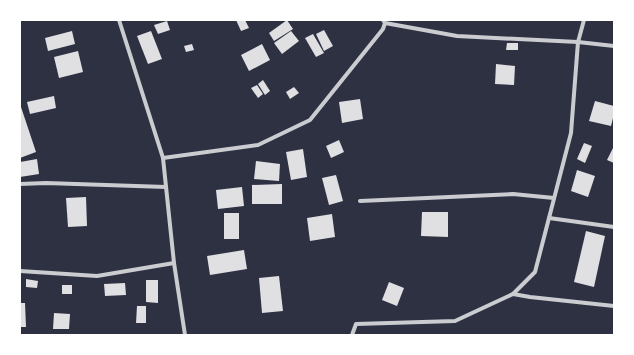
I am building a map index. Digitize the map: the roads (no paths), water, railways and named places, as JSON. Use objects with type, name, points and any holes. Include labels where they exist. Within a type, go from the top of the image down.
[{"type":"street","points":[[119,20],[163,158],[174,263],[185,335]]},
{"type":"street","points":[[352,335],[356,324],[455,321],[513,294],[535,272],[571,133],[578,42],[584,20]]},
{"type":"street","points":[[163,158],[258,145],[310,120],[383,29],[384,22],[457,36],[578,42],[614,46]]},
{"type":"street","points":[[20,184],[46,183],[166,187]]},
{"type":"street","points":[[360,201],[513,194],[554,198]]},
{"type":"street","points":[[549,218],[614,227]]},
{"type":"street","points":[[20,271],[97,276],[174,263]]},
{"type":"street","points":[[513,294],[614,306]]}]
